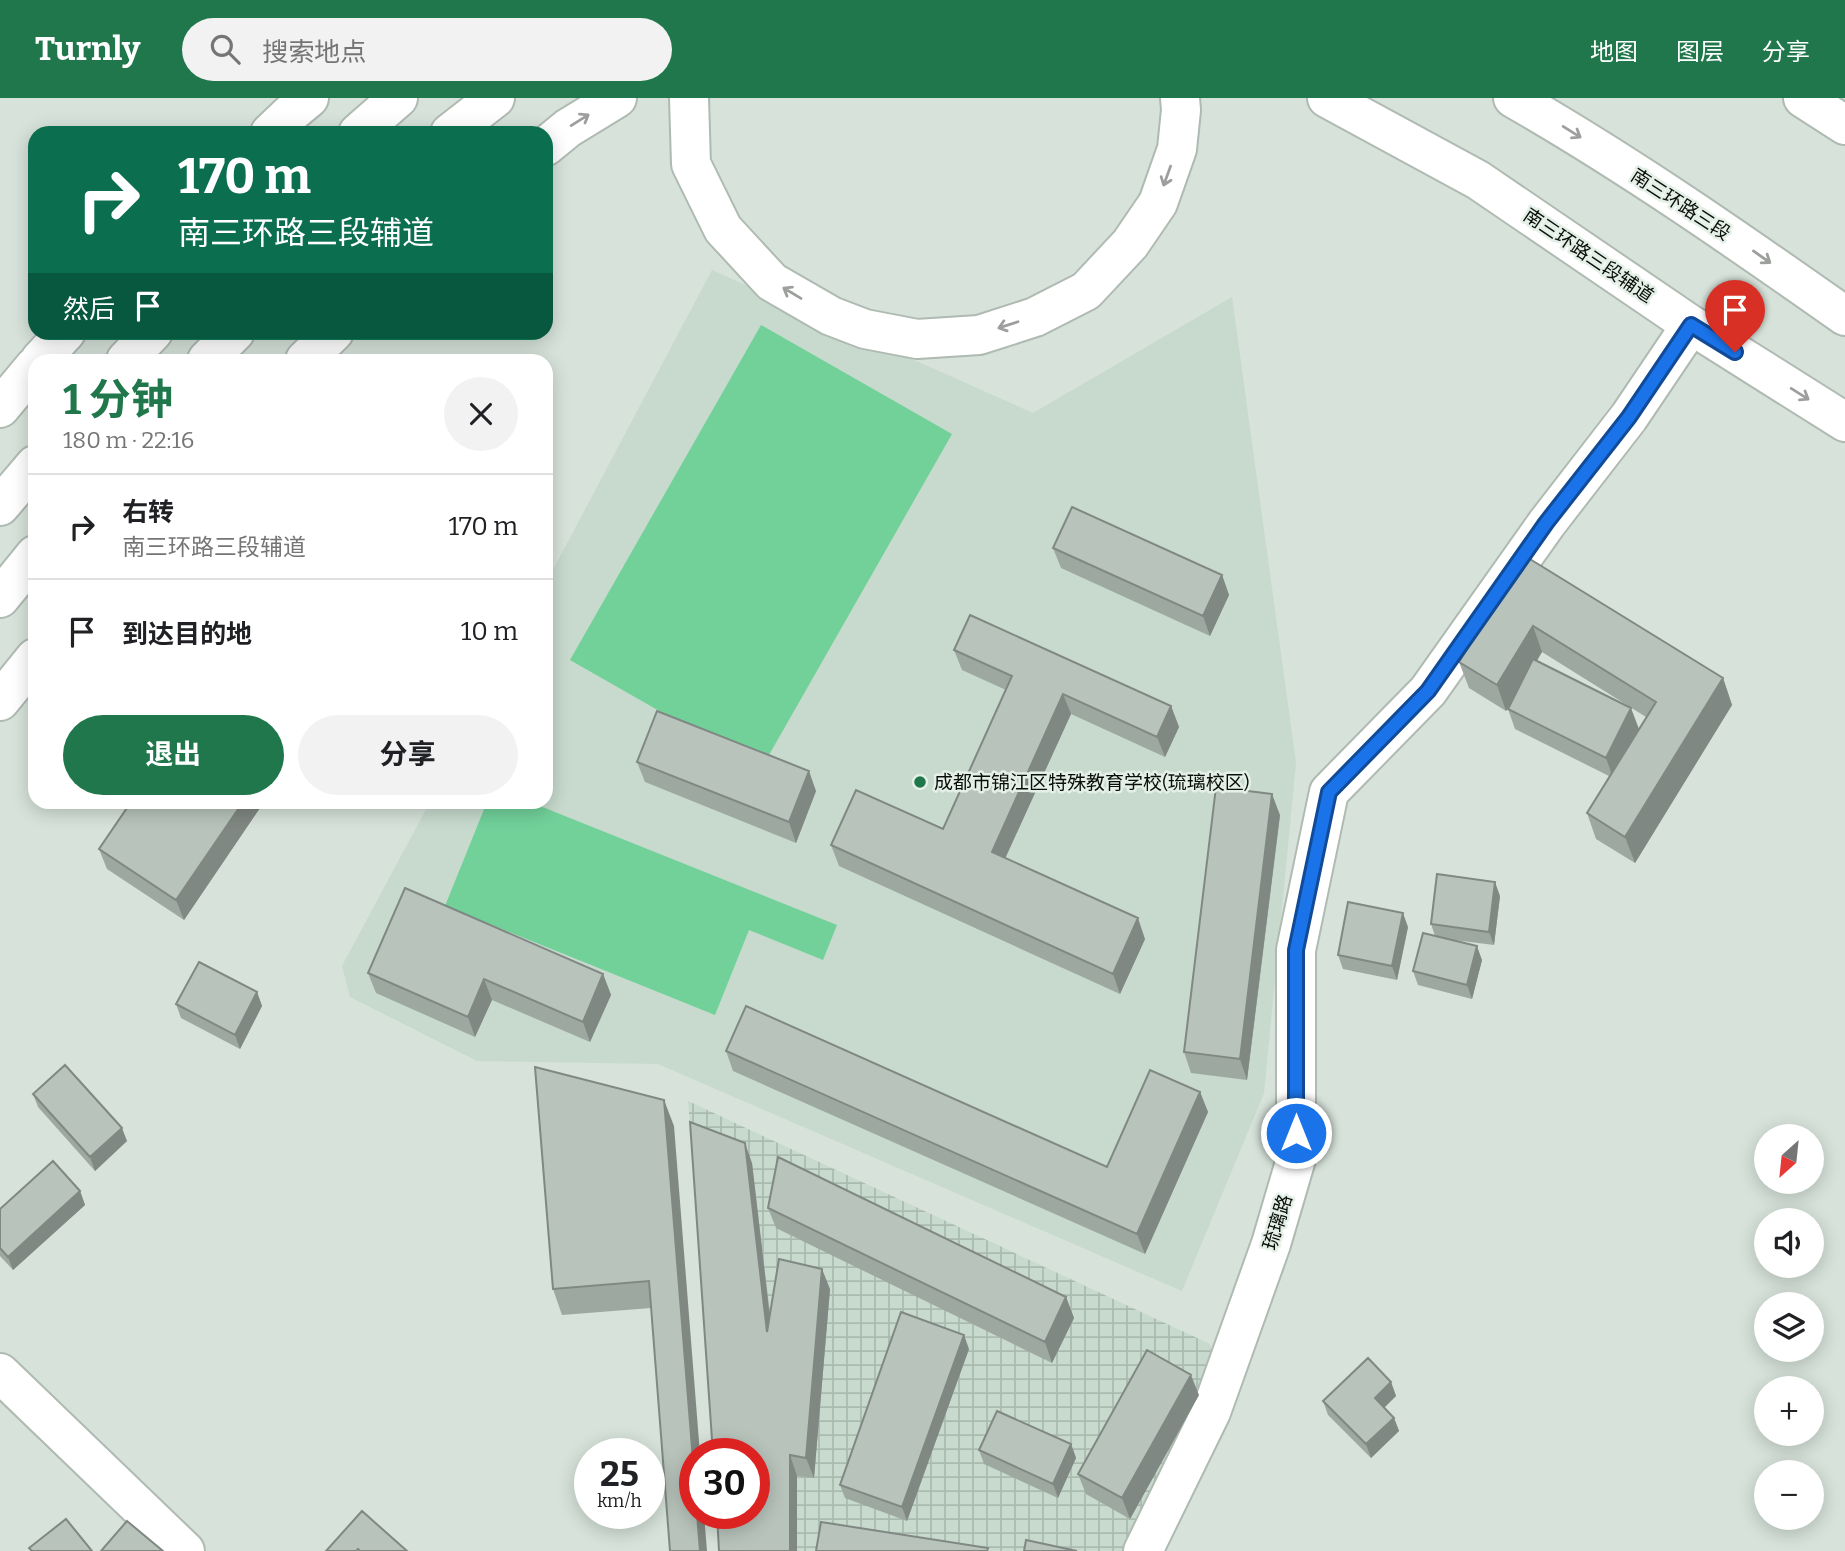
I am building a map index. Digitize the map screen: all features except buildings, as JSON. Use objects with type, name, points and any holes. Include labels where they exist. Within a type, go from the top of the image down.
[{"type":"main road","points":[[278,126],[309,98]]},
{"type":"main road","points":[[366,126],[397,98]]},
{"type":"main road","points":[[459,126],[495,98]]},
{"type":"main road","points":[[553,140],[617,98]]},
{"type":"main road","points":[[690,98],[691,164],[723,229],[772,282],[831,316],[865,329],[917,339],[979,335],[1035,317],[1086,291],[1130,244],[1158,203],[1177,149],[1180,98]]},
{"type":"main road","name":"南三环路三段辅道","points":[[1327,98],[1478,180],[1691,325],[1845,422]]},
{"type":"main road","points":[[1378,98],[1478,180]]},
{"type":"main road","name":"南三环路三段","points":[[1513,98],[1569,130],[1845,316]]},
{"type":"main road","points":[[1803,98],[1845,125]]},
{"type":"main road","name":"琉璃路","points":[[1143,1551],[1211,1412],[1271,1244],[1296,1159],[1296,950],[1329,792],[1428,691],[1546,523],[1629,417],[1691,325]]},
{"type":"main road","points":[[46,354],[59,340]]},
{"type":"main road","points":[[132,354],[145,340]]},
{"type":"main road","points":[[212,354],[227,340]]},
{"type":"main road","points":[[311,354],[326,340]]},
{"type":"main road","points":[[0,408],[28,374]]},
{"type":"main road","points":[[0,506],[28,472]]},
{"type":"main road","points":[[0,598],[28,564]]},
{"type":"main road","points":[[0,701],[28,667]]},
{"type":"main road","points":[[0,1373],[185,1551]]},
{"type":"shaded area","name":"成都市锦江区特殊教育学校(琉璃校区)","points":[[712,270],[1033,413],[1232,297],[1296,763],[1264,1093],[1182,1291],[658,1064],[477,1061],[350,997],[342,966],[426,809],[553,809],[553,570]]},
{"type":"shaded area","points":[[688,1101],[1210,1344],[1213,1374],[1129,1551],[726,1551],[743,1529],[770,1529],[770,1438],[716,1438]]},
{"type":"green space","points":[[761,325],[952,434],[761,769],[570,660]]},
{"type":"green space","points":[[484,809],[547,809],[837,925],[823,960],[749,930],[715,1015],[445,906]]},
{"type":"place","name":"成都市锦江区特殊教育学校(琉璃校区)","points":[[920,782]]},
{"type":"route","points":[[1296,1133],[1296,950],[1329,792],[1428,691],[1546,523],[1629,417],[1691,325],[1735,352]]}]
